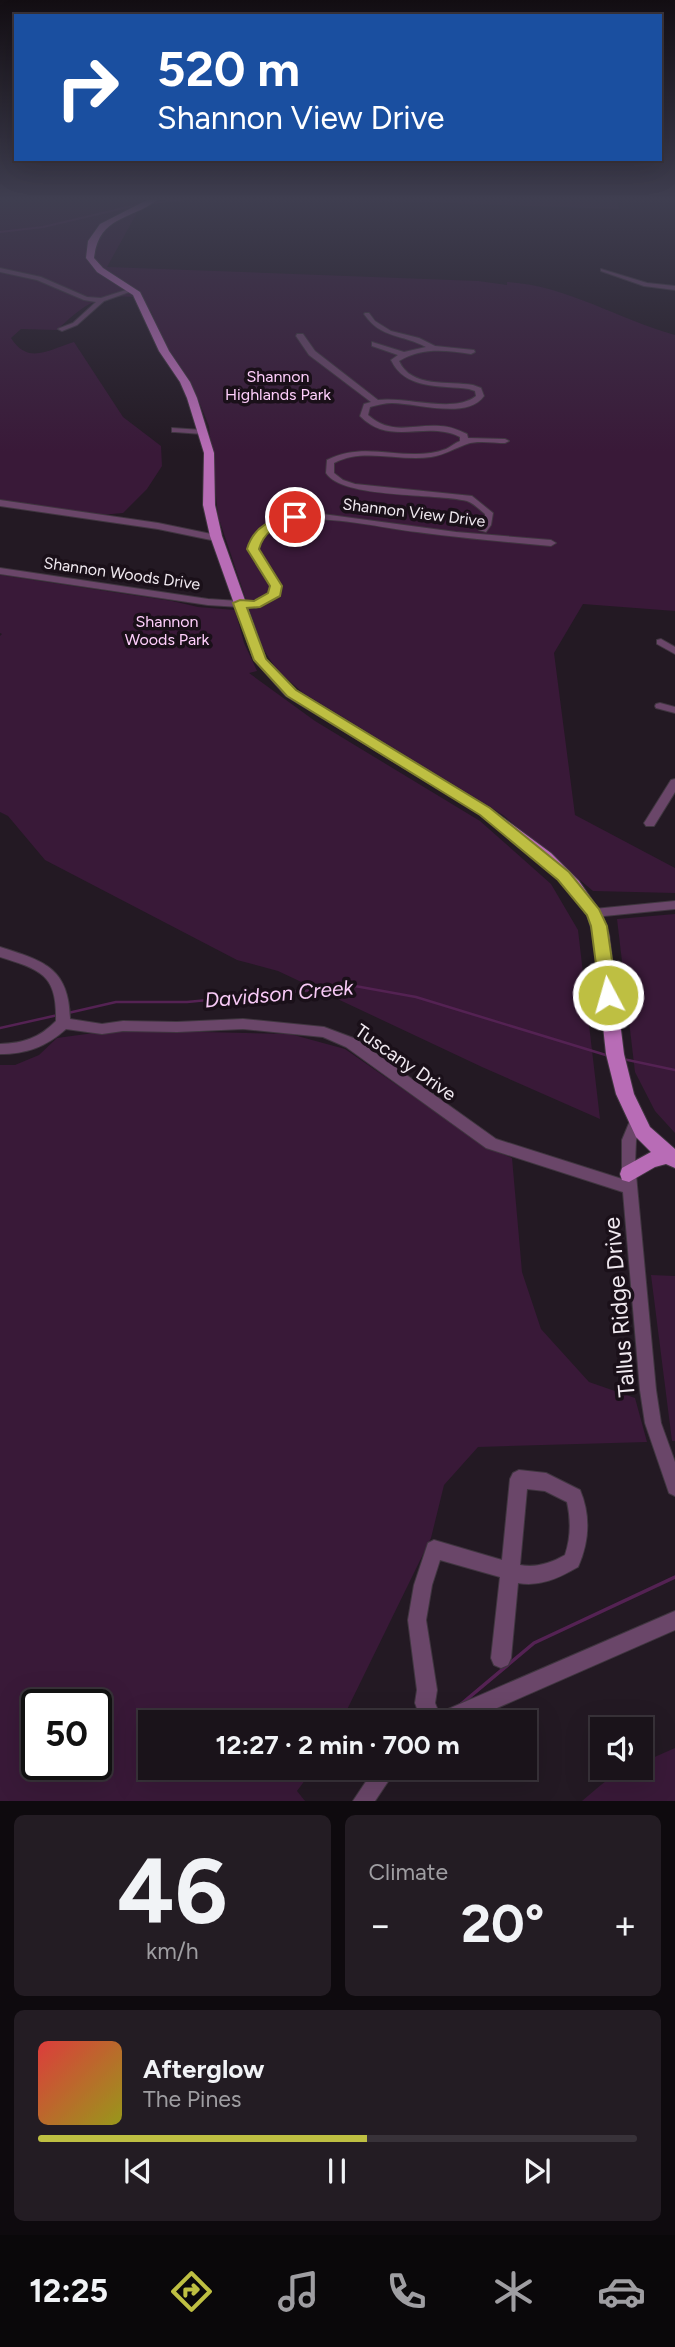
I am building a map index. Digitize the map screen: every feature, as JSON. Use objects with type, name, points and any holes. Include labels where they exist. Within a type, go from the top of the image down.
[{"type":"main road","points":[[122,284],[137,294],[164,351],[185,382],[209,453],[209,505],[216,538],[260,660],[291,693],[485,811],[555,869],[594,913],[603,940],[616,1068],[624,1096],[644,1134],[672,1157]]},
{"type":"main road","points":[[630,1181],[640,1165],[672,1157]]},
{"type":"street","points":[[53,284],[86,299],[102,300],[132,290]]},
{"type":"street","points":[[643,284],[675,288]]},
{"type":"street","points":[[62,329],[75,324],[102,300]]},
{"type":"street","points":[[367,314],[375,325],[385,331],[420,341],[433,348]]},
{"type":"street","points":[[300,336],[312,353],[376,402]]},
{"type":"street","points":[[375,344],[405,355]]},
{"type":"street","points":[[465,440],[458,431],[448,428],[396,430],[373,425],[364,416],[367,406],[376,402],[450,406],[471,403],[480,396],[478,390],[411,379],[402,374],[395,360],[433,348],[471,352]]},
{"type":"street","points":[[175,430],[202,432]]},
{"type":"street","points":[[483,533],[489,513],[472,499],[355,486],[330,476],[328,468],[330,462],[342,455],[424,456],[458,447],[465,440],[505,441]]},
{"type":"street","points":[[0,503],[158,526],[216,538]]},
{"type":"street","name":"Shannon View Drive","points":[[240,603],[256,605],[273,596],[276,586],[253,549],[264,528],[285,519],[315,516],[551,542]]},
{"type":"street","name":"Shannon Woods Drive","points":[[0,571],[208,602],[240,603]]},
{"type":"street","points":[[661,642],[675,651]]},
{"type":"street","points":[[660,706],[675,710]]},
{"type":"street","points":[[650,823],[675,783]]},
{"type":"street","points":[[594,913],[675,905]]},
{"type":"street","points":[[0,952],[36,963],[52,972],[62,991],[63,1023],[36,1046],[0,1049]]},
{"type":"street","name":"Tuscany Drive","points":[[63,1023],[102,1029],[123,1026],[243,1024],[324,1032],[351,1043],[491,1144],[630,1181]]},
{"type":"street","name":"Tallus Ridge Drive","points":[[636,1119],[629,1140],[630,1181],[648,1390],[653,1423],[675,1487]]},
{"type":"street","points":[[428,1710],[417,1620],[433,1549],[510,1571],[521,1577],[572,1561],[578,1547],[579,1520],[574,1496],[546,1482],[519,1479],[510,1571],[501,1658]]},
{"type":"street","points":[[469,1710],[675,1620]]},
{"type":"street","points":[[363,1801],[378,1780]]},
{"type":"green space","name":"Shannon Highlands Park","points":[[0,284],[522,284],[572,296],[675,335],[675,611],[583,604],[554,653],[575,815],[675,868],[675,893],[593,891],[503,815],[303,693],[276,669],[262,647],[218,516],[209,426],[191,382],[164,343],[151,311],[137,297],[101,299],[84,307],[57,330],[21,329],[11,338],[24,351],[32,353],[74,342],[123,417],[161,446],[162,466],[147,489],[123,513],[78,517],[0,500]]},
{"type":"green space","name":"Shannon Woods Park","points":[[0,575],[198,607],[235,610],[244,643],[257,671],[249,673],[315,721],[480,821],[551,884],[578,930],[600,1119],[278,971],[237,960],[45,860],[8,816],[0,812]]},
{"type":"green space","points":[[675,914],[675,1133],[655,1111],[635,1072],[617,919]]},
{"type":"green space","points":[[116,1030],[290,1034],[345,1049],[486,1147],[512,1158],[522,1272],[541,1329],[589,1382],[635,1398],[647,1442],[478,1447],[444,1485],[431,1538],[347,1710],[138,1710],[138,1780],[305,1780],[297,1791],[305,1801],[0,1801],[0,1065],[15,1065],[39,1055],[57,1038]]},
{"type":"green space","points":[[651,1275],[675,1276],[675,1441],[672,1441]]},
{"type":"green space","points":[[675,1748],[675,1801],[582,1801],[608,1780],[653,1780],[653,1758]]},
{"type":"waterway","name":"Davidson Creek","points":[[68,1013],[116,1002],[187,1002],[355,986],[416,997],[609,1056]]},
{"type":"waterway","name":"Davidson Creek","points":[[0,1028],[58,1015]]},
{"type":"waterway","name":"Davidson Creek","points":[[623,1059],[675,1070]]},
{"type":"waterway","points":[[460,1705],[534,1643],[675,1577]]},
{"type":"route","points":[[295,517],[264,528],[253,549],[276,586],[273,596],[267,601],[256,605],[240,603],[260,660],[291,693],[485,811],[563,876],[594,913],[599,926],[603,940],[608,995]]}]
